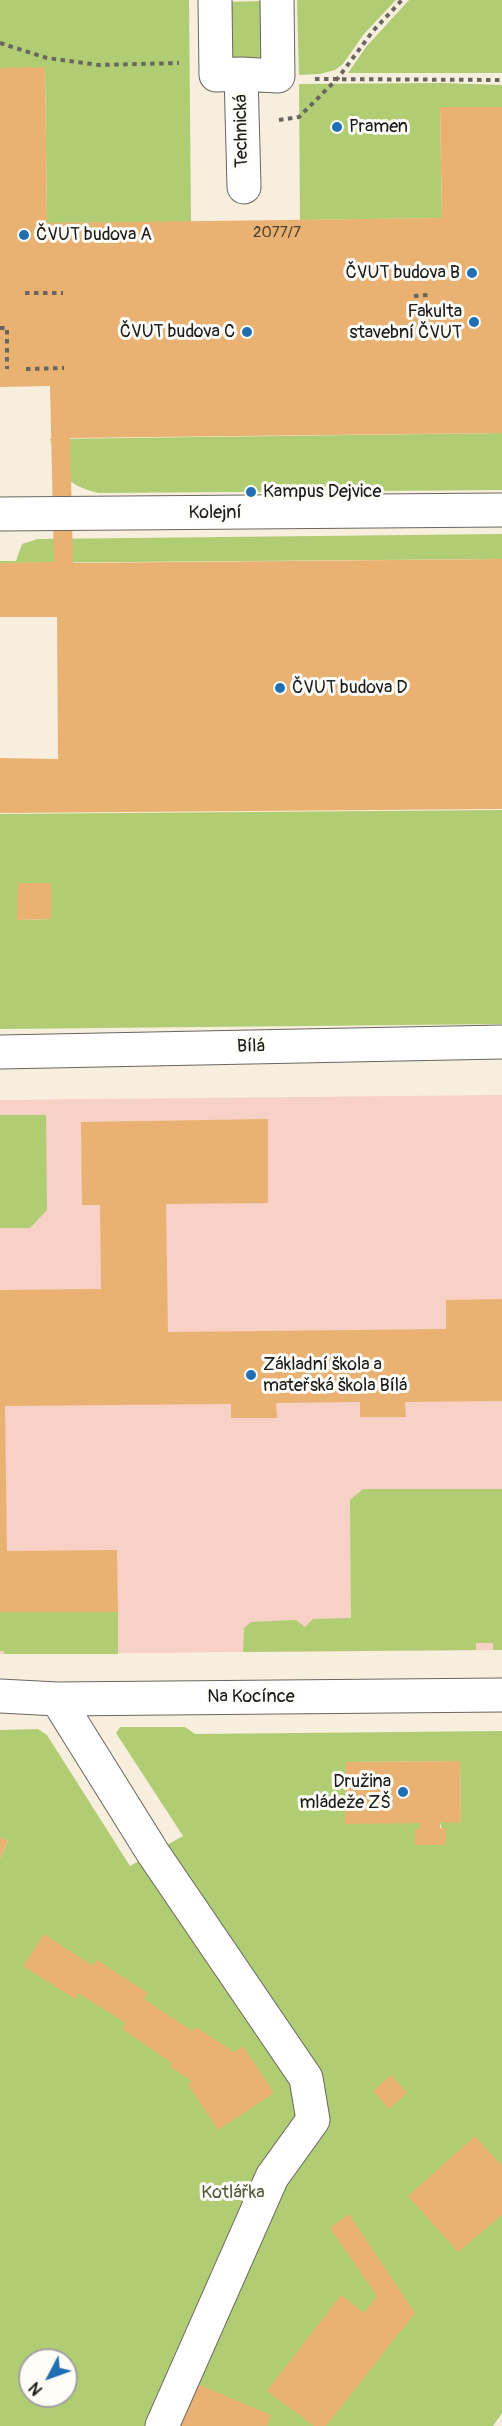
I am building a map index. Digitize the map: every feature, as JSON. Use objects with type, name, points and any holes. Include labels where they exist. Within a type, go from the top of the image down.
[{"type":"street","name":"Technická","points":[[215,0],[228,75],[240,126],[244,187]]},
{"type":"street","points":[[277,0],[279,76]]},
{"type":"street","name":"Technická","points":[[228,75],[279,76]]},
{"type":"street","name":"Kolejní","points":[[0,514],[502,510]]},
{"type":"street","name":"Bílá","points":[[0,1052],[502,1042]]},
{"type":"street","name":"Na Kocínce","points":[[0,1696],[57,1699],[502,1695]]},
{"type":"street","points":[[57,1699],[153,1853],[306,2078],[313,2120],[272,2177],[162,2426]]},
{"type":"path","points":[[240,126],[299,117],[338,78],[373,32],[402,0]]},
{"type":"path","points":[[0,43],[47,58],[99,65],[189,62],[228,75]]},
{"type":"path","points":[[279,76],[299,79],[502,80]]},
{"type":"path","points":[[25,293],[63,293]]},
{"type":"path","points":[[414,296],[428,295]]},
{"type":"path","points":[[0,328],[7,328],[7,369]]},
{"type":"path","points":[[26,369],[64,368]]},
{"type":"shaded area","name":"Základní škola a mateřská škola Bílá","points":[[502,1095],[502,1650],[0,1654],[0,1100]]},
{"type":"green space","points":[[0,0],[189,0],[191,222],[47,223],[45,68],[0,68]]},
{"type":"green space","points":[[297,0],[396,0],[364,34],[343,64],[335,70],[320,74],[299,75]]},
{"type":"green space","points":[[409,0],[502,0],[502,73],[348,73],[366,47]]},
{"type":"green space","points":[[260,1],[261,59],[226,60],[225,2]]},
{"type":"green space","points":[[299,84],[502,85],[502,107],[440,107],[442,218],[300,220]]},
{"type":"green space","points":[[502,433],[502,490],[98,493],[70,481],[60,468],[50,439]]},
{"type":"green space","points":[[502,534],[502,559],[0,563],[0,561],[16,561],[22,544],[38,539]]},
{"type":"green space","points":[[502,810],[502,1024],[0,1029],[0,814]],"holes":[[[18,883],[51,883],[51,919],[18,920]]]},
{"type":"green space","points":[[0,1115],[46,1115],[47,1210],[30,1228],[0,1228]]},
{"type":"green space","points":[[363,1489],[502,1489],[502,1650],[493,1650],[493,1643],[476,1643],[476,1650],[243,1652],[244,1628],[251,1622],[296,1620],[305,1627],[313,1619],[351,1618],[350,1500]]},
{"type":"green space","points":[[0,1612],[118,1612],[118,1654],[4,1654],[4,1651],[0,1651]]},
{"type":"green space","name":"Kotlářka","points":[[120,1727],[185,1727],[195,1734],[502,1731],[502,2413],[493,2426],[0,2426],[0,1858],[8,1841],[0,1837],[0,1730],[38,1729],[47,1735],[130,1866],[183,1836],[116,1733]],"holes":[[[460,1761],[461,1822],[440,1822],[445,1845],[415,1845],[415,1829],[420,1829],[420,1823],[345,1823],[346,1762]]]},
{"type":"building","points":[[45,67],[47,223],[442,218],[440,107],[502,107],[502,433],[70,438],[73,563],[502,559],[502,809],[0,813],[0,758],[58,759],[57,617],[0,617],[0,563],[54,562],[50,386],[0,387],[0,68]]},
{"type":"building","points":[[18,883],[51,883],[51,919],[17,920]]},
{"type":"building","points":[[268,1119],[268,1203],[166,1204],[168,1332],[446,1329],[446,1300],[502,1299],[502,1401],[405,1402],[406,1417],[360,1417],[360,1402],[276,1403],[277,1418],[231,1418],[231,1404],[5,1406],[7,1551],[117,1550],[118,1612],[0,1612],[0,1290],[101,1289],[100,1205],[82,1205],[81,1122]]},
{"type":"building","name":"Družina mládeže ZŠ","points":[[460,1761],[461,1823],[440,1822],[440,1828],[446,1828],[446,1845],[415,1845],[415,1828],[420,1829],[420,1823],[345,1824],[346,1762]]},
{"type":"building","points":[[0,1837],[8,1841],[0,1858]]},
{"type":"building","points":[[44,1934],[93,1966],[97,1960],[148,1993],[144,1999],[192,2031],[196,2027],[234,2052],[243,2046],[274,2093],[218,2130],[187,2083],[192,2081],[170,2067],[172,2063],[122,2029],[126,2023],[78,1993],[75,1999],[23,1966]]},
{"type":"building","points":[[391,2075],[407,2093],[389,2109],[373,2091]]},
{"type":"building","points":[[475,2136],[502,2166],[502,2215],[458,2252],[408,2196]]},
{"type":"building","points":[[349,2214],[415,2313],[326,2426],[314,2426],[267,2391],[341,2295],[364,2313],[377,2296],[330,2228]]},
{"type":"building","points":[[195,2383],[271,2415],[267,2426],[176,2426]]},
{"type":"place","name":"Pramen","points":[[337,127]]},
{"type":"place","name":"ČVUT budova A","points":[[24,235]]},
{"type":"place","name":"ČVUT budova B","points":[[472,273]]},
{"type":"place","name":"Fakulta stavební ČVUT","points":[[474,322]]},
{"type":"place","name":"ČVUT budova C","points":[[247,332]]},
{"type":"place","name":"Kampus Dejvice","points":[[251,492]]},
{"type":"place","name":"ČVUT budova D","points":[[280,688]]},
{"type":"place","name":"Základní škola a mateřská škola Bílá","points":[[251,1375]]},
{"type":"place","name":"Družina mládeže ZŠ","points":[[403,1792]]}]
